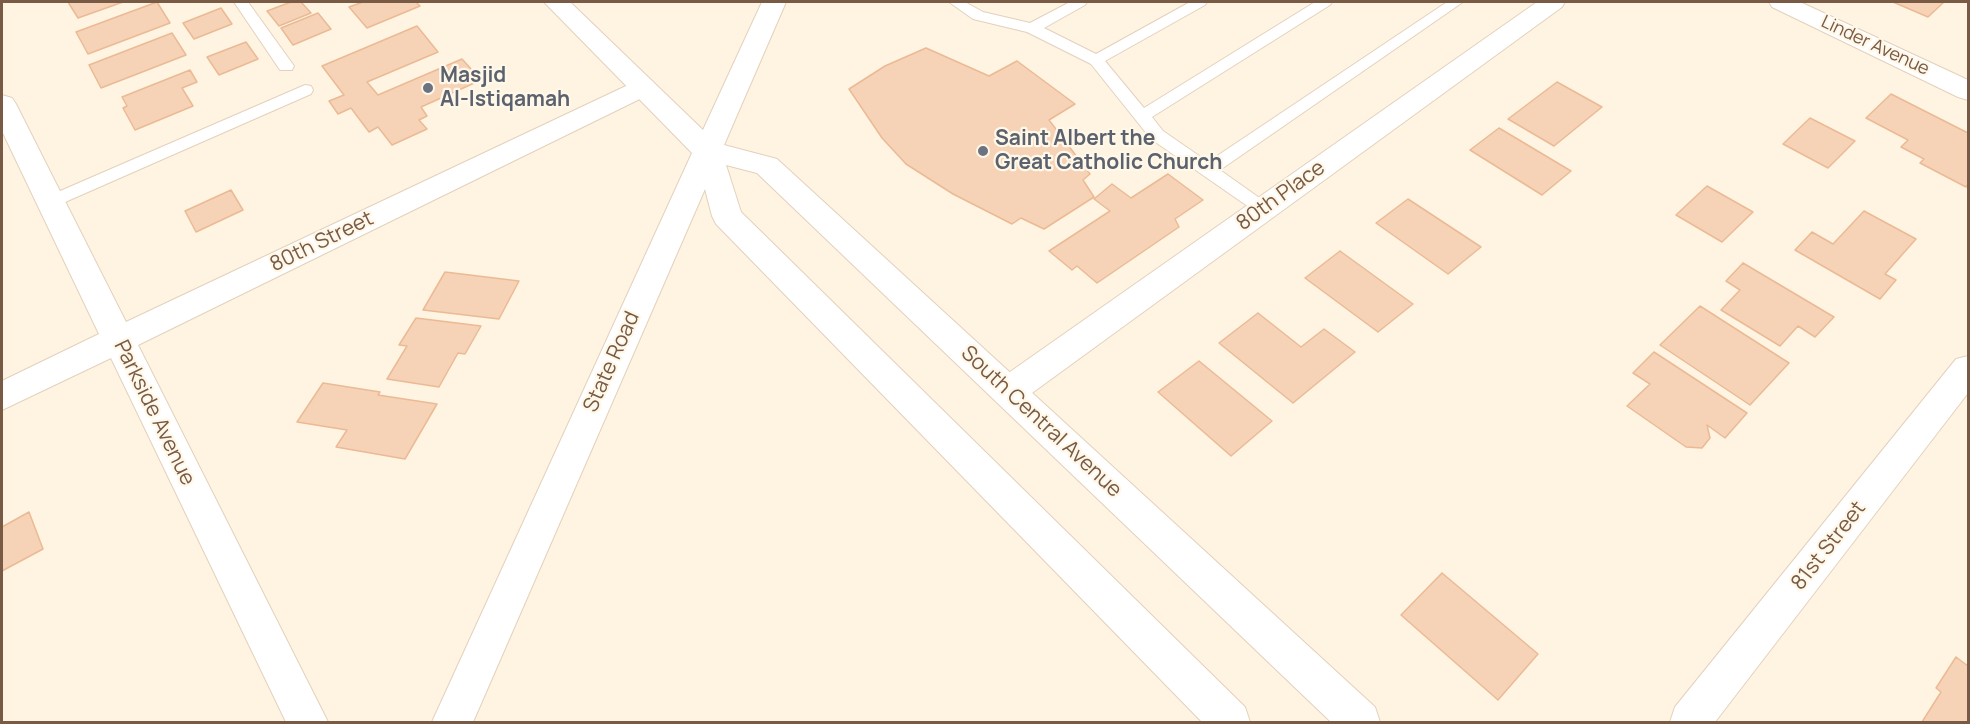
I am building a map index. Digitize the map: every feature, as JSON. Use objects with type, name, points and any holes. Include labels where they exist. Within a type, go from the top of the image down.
[{"type":"street","points":[[556,2],[706,150],[726,206],[727,216],[1230,723]]},
{"type":"street","name":"State Road","points":[[452,723],[774,2]]},
{"type":"street","name":"80th Place","points":[[1009,391],[1553,2]]},
{"type":"street","name":"Linder Avenue","points":[[1781,2],[1968,91]]},
{"type":"street","name":"80th Street","points":[[2,396],[643,87]]},
{"type":"street","name":"Parkside Avenue","points":[[2,104],[307,723]]},
{"type":"street","name":"South Central Avenue","points":[[706,150],[767,166],[1360,723]]},
{"type":"street","name":"81st Street","points":[[1689,723],[1968,369]]},
{"type":"lane","points":[[240,2],[286,66]]},
{"type":"lane","points":[[956,2],[978,16],[1032,28],[1096,60],[1157,135],[1262,208]]},
{"type":"lane","points":[[1032,28],[1080,2]]},
{"type":"lane","points":[[1096,60],[1200,2]]},
{"type":"lane","points":[[1142,116],[1325,2]]},
{"type":"lane","points":[[1208,170],[1456,2]]},
{"type":"lane","points":[[50,202],[305,90]]},
{"type":"building","points":[[68,2],[123,2],[78,18]]},
{"type":"building","points":[[157,2],[170,23],[88,54],[76,32]]},
{"type":"building","points":[[291,2],[301,2],[311,13],[279,26],[267,11]]},
{"type":"building","points":[[363,2],[416,2],[420,6],[367,28],[349,7]]},
{"type":"building","points":[[1893,2],[1944,2],[1928,17]]},
{"type":"building","points":[[221,8],[232,24],[194,39],[183,23]]},
{"type":"building","points":[[318,13],[331,29],[293,45],[281,28]]},
{"type":"building","name":"Masjid Al-Istiqamah","points":[[417,26],[438,52],[367,82],[378,95],[462,59],[481,80],[421,107],[427,116],[419,120],[427,129],[392,145],[378,127],[369,132],[351,108],[338,114],[329,101],[344,95],[322,66]]},
{"type":"building","points":[[172,33],[186,55],[101,88],[89,65]]},
{"type":"building","points":[[246,42],[258,59],[219,75],[207,57]]},
{"type":"building","name":"Saint Albert the Great Catholic Church","points":[[926,48],[989,76],[1017,61],[1075,104],[1049,120],[1090,174],[1083,180],[1094,197],[1044,229],[1021,218],[1012,224],[953,194],[906,164],[882,138],[849,89],[885,66]]},
{"type":"building","points":[[190,70],[197,82],[182,88],[193,106],[135,130],[123,108],[127,106],[122,97]]},
{"type":"building","points":[[1557,82],[1602,107],[1554,146],[1508,119]]},
{"type":"building","points":[[1891,94],[1968,133],[1968,184],[1966,187],[1920,163],[1924,159],[1901,147],[1908,140],[1866,118]]},
{"type":"building","points":[[1810,118],[1855,141],[1828,168],[1783,144]]},
{"type":"building","points":[[1499,128],[1571,171],[1542,195],[1470,150]]},
{"type":"building","points":[[1168,174],[1203,200],[1175,219],[1179,227],[1097,283],[1077,266],[1072,270],[1049,251],[1110,211],[1094,199],[1112,184],[1131,198]]},
{"type":"building","points":[[1707,186],[1753,212],[1722,242],[1676,215]]},
{"type":"building","points":[[231,190],[243,210],[196,232],[185,211]]},
{"type":"building","points":[[1408,199],[1481,247],[1448,274],[1376,223]]},
{"type":"building","points":[[1864,211],[1916,239],[1885,274],[1896,280],[1880,299],[1795,250],[1812,232],[1833,244]]},
{"type":"building","points":[[1340,251],[1413,304],[1378,332],[1305,278]]},
{"type":"building","points":[[1743,263],[1834,317],[1815,337],[1798,326],[1780,346],[1721,310],[1740,290],[1726,281]]},
{"type":"building","points":[[445,272],[519,281],[499,319],[423,310]]},
{"type":"building","points":[[1700,306],[1789,363],[1750,405],[1660,345]]},
{"type":"building","points":[[1258,313],[1301,347],[1324,329],[1355,352],[1293,403],[1219,343]]},
{"type":"building","points":[[416,318],[481,326],[465,354],[458,353],[439,387],[387,379],[407,346],[399,345]]},
{"type":"building","points":[[1654,352],[1747,413],[1725,438],[1707,425],[1710,438],[1702,448],[1686,447],[1627,406],[1650,384],[1633,373]]},
{"type":"building","points":[[1199,361],[1272,421],[1231,456],[1158,392]]},
{"type":"building","points":[[323,383],[380,392],[378,395],[437,404],[405,459],[336,447],[347,430],[297,422]]},
{"type":"building","points":[[29,512],[43,549],[2,571],[2,527]]},
{"type":"building","points":[[1442,573],[1538,654],[1498,700],[1401,615]]},
{"type":"building","points":[[1956,657],[1968,666],[1968,722],[1922,722],[1941,692],[1936,688]]},
{"type":"place","name":"Masjid Al-Istiqamah","points":[[428,88]]},
{"type":"place","name":"Saint Albert the Great Catholic Church","points":[[983,151]]}]
